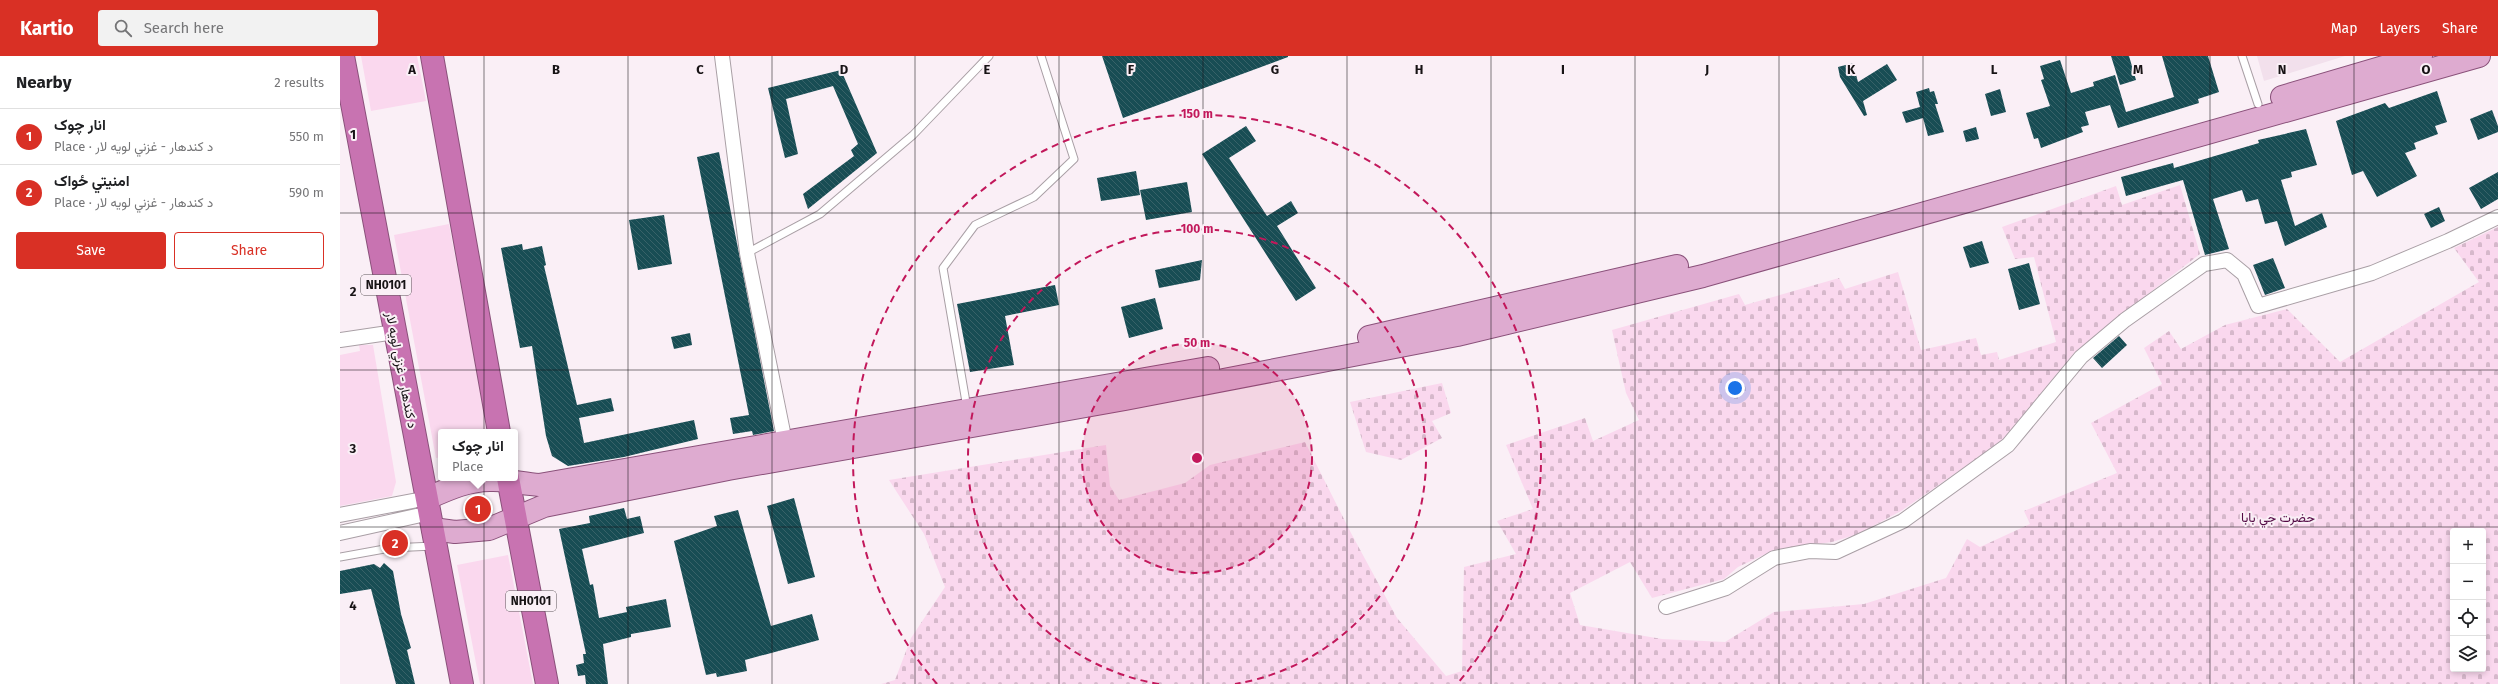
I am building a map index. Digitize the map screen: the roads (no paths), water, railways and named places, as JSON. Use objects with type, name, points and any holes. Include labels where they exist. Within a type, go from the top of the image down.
[{"type":"highway","name":"د کندهار - غزني لويه لار","points":[[343,56],[462,684]]},
{"type":"highway","points":[[432,56],[498,429]]},
{"type":"highway","name":"NH0101","points":[[508,481],[547,684]]},
{"type":"main road","points":[[492,481],[477,482],[446,490],[432,522],[472,532],[489,529],[544,506],[727,461],[784,442],[1125,399],[1463,325],[1703,276],[2248,112],[2421,56]]},
{"type":"main road","points":[[2248,112],[2479,56]]},
{"type":"main road","points":[[513,481],[539,486],[727,461],[969,418]]},
{"type":"street","points":[[722,56],[747,252],[784,442]]},
{"type":"street","points":[[1666,607],[1726,588],[1774,558],[1810,551],[1836,552],[1903,521],[2008,445],[2081,357],[2125,320],[2204,264],[2227,260],[2244,274],[2258,306],[2372,273],[2448,241],[2498,217]]},
{"type":"street","points":[[340,340],[395,332]]},
{"type":"street","points":[[340,515],[432,522]]},
{"type":"street","points":[[340,533],[432,522]]},
{"type":"lane","points":[[747,252],[820,214],[914,135],[989,56]]},
{"type":"lane","points":[[969,418],[943,268],[975,225],[1034,197],[1074,159],[1041,56]]},
{"type":"lane","points":[[2242,56],[2248,112]]},
{"type":"lane","points":[[340,557],[390,548],[432,522]]},
{"type":"place","name":"انار چوک","points":[[478,509]]},
{"type":"place","name":"امنيتي ځواک","points":[[395,543]]},
{"type":"park label","name":"حضرت جي بابا","points":[[2278,517]]}]
